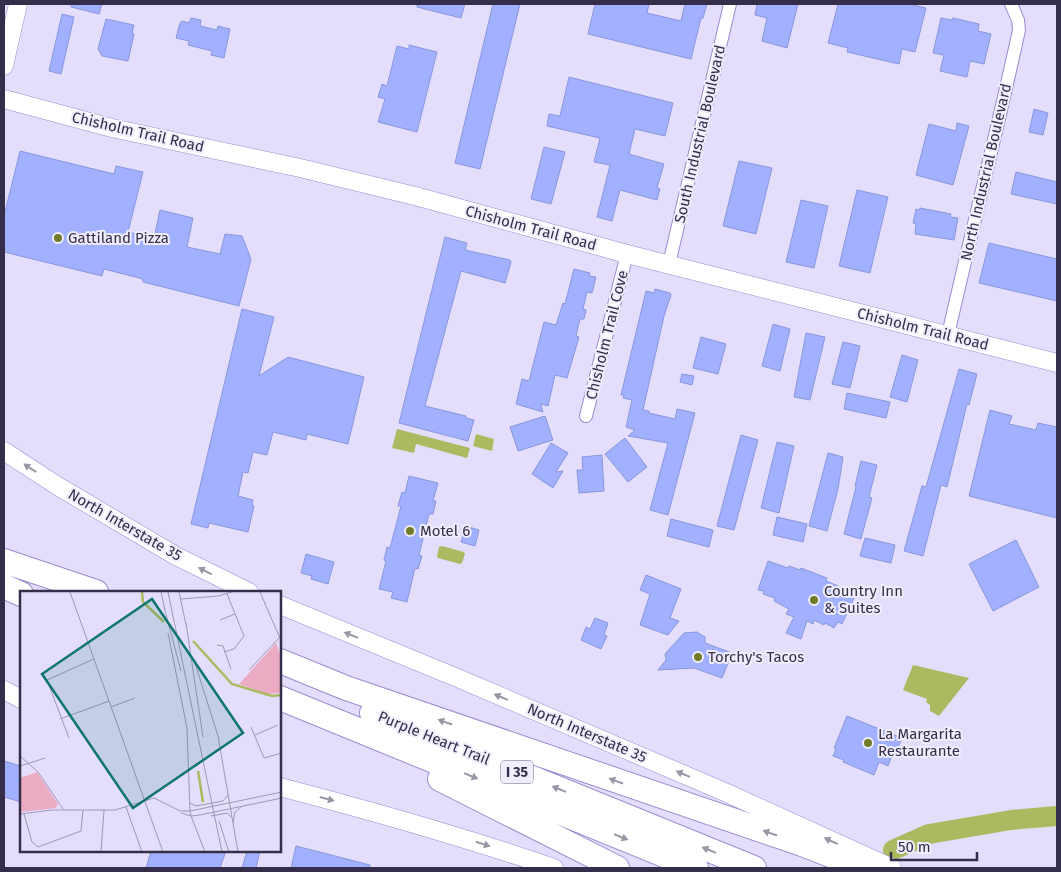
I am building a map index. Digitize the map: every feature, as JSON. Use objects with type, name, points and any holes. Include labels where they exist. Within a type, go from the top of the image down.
[{"type":"highway","points":[[4,561],[76,591]]},
{"type":"highway","points":[[4,561],[93,591]]},
{"type":"highway","points":[[4,586],[20,594]]},
{"type":"highway","points":[[281,661],[346,688],[792,841],[864,868]]},
{"type":"highway","name":"Purple Heart Trail","points":[[281,675],[754,868]]},
{"type":"highway","name":"Purple Heart Trail","points":[[281,698],[696,868]]},
{"type":"highway","points":[[281,712],[420,770],[617,868]]},
{"type":"main road","points":[[4,66],[18,4]]},
{"type":"main road","name":"Chisholm Trail Road","points":[[4,99],[112,128],[300,168],[406,194],[627,254],[1057,363]]},
{"type":"main road","name":"North Interstate 35","points":[[4,451],[56,485],[176,556],[247,591]]},
{"type":"main road","name":"North Interstate 35","points":[[281,605],[709,785],[892,868]]},
{"type":"main road","points":[[4,690],[20,698]]},
{"type":"main road","points":[[281,787],[491,846],[554,868]]},
{"type":"street","name":"South Industrial Boulevard","points":[[669,264],[730,4]]},
{"type":"street","name":"North Industrial Boulevard","points":[[948,335],[1019,30],[1018,20],[1013,7]]},
{"type":"street","name":"Chisholm Trail Cove","points":[[586,416],[627,254]]},
{"type":"shaded area","points":[[397,429],[470,448],[467,458],[416,444],[414,453],[392,448]]},
{"type":"shaded area","points":[[476,434],[494,439],[492,451],[473,446]]},
{"type":"shaded area","points":[[442,546],[464,552],[462,563],[438,558],[439,547]]},
{"type":"shaded area","points":[[913,665],[969,678],[939,716],[930,711],[930,705],[926,702],[927,699],[903,690]]},
{"type":"building","points":[[71,4],[102,4],[99,14],[71,7]]},
{"type":"building","points":[[417,4],[465,4],[461,18],[417,7]]},
{"type":"building","points":[[493,4],[520,4],[480,169],[455,163]]},
{"type":"building","points":[[595,4],[649,4],[647,13],[681,21],[685,4],[707,4],[703,18],[701,18],[691,59],[588,34]]},
{"type":"building","points":[[757,4],[798,4],[787,48],[762,41],[767,18],[755,15]]},
{"type":"building","points":[[838,4],[909,4],[926,8],[915,52],[902,49],[899,64],[847,52],[848,48],[828,43]]},
{"type":"building","points":[[62,14],[74,17],[61,74],[49,71]]},
{"type":"building","points":[[191,18],[201,20],[200,26],[217,30],[218,26],[230,29],[224,58],[211,55],[212,51],[188,45],[189,41],[176,38],[180,23],[182,21],[189,23]]},
{"type":"building","points":[[941,18],[952,20],[953,18],[979,24],[978,31],[991,34],[984,64],[970,61],[967,77],[940,71],[944,55],[933,53]]},
{"type":"building","points":[[106,19],[134,25],[128,61],[102,56],[98,49]]},
{"type":"building","points":[[409,45],[437,52],[417,132],[378,122],[385,99],[378,97],[382,84],[387,86],[397,46],[409,49]]},
{"type":"building","points":[[569,77],[673,103],[665,136],[635,129],[629,154],[664,164],[657,188],[660,189],[657,200],[620,190],[612,221],[597,217],[610,165],[594,162],[600,138],[547,126],[549,114],[560,116]]},
{"type":"building","points":[[1034,109],[1048,113],[1043,135],[1029,132]]},
{"type":"building","points":[[957,123],[969,126],[953,185],[916,175],[929,124],[956,131]]},
{"type":"building","points":[[544,147],[565,152],[551,204],[531,199]]},
{"type":"building","points":[[20,151],[114,174],[116,166],[143,172],[128,232],[154,238],[160,210],[193,218],[187,247],[220,254],[225,234],[242,236],[251,259],[239,306],[143,282],[143,279],[104,269],[102,276],[4,252],[4,216]]},
{"type":"building","points":[[739,161],[772,168],[756,234],[723,226]]},
{"type":"building","points":[[1016,172],[1057,182],[1057,204],[1011,194]]},
{"type":"building","points":[[857,190],[888,197],[870,273],[839,266]]},
{"type":"building","points":[[801,200],[828,206],[814,268],[786,262]]},
{"type":"building","points":[[920,208],[951,214],[950,217],[958,218],[954,240],[915,234],[916,224],[913,223],[916,209],[919,210]]},
{"type":"building","points":[[445,237],[467,243],[465,250],[510,260],[511,262],[505,283],[461,271],[425,406],[466,416],[466,418],[474,420],[468,441],[399,423]]},
{"type":"building","points":[[989,243],[1057,259],[1057,301],[979,283]]},
{"type":"building","points":[[574,269],[590,273],[589,276],[596,277],[592,293],[587,292],[583,309],[586,310],[584,319],[580,319],[576,336],[579,337],[567,378],[555,375],[548,406],[541,404],[543,412],[516,404],[522,379],[529,381],[544,322],[556,325],[563,303],[565,304]]},
{"type":"building","points":[[655,289],[670,293],[671,295],[664,316],[643,410],[675,419],[677,409],[695,413],[668,515],[650,510],[668,443],[628,436],[635,430],[626,427],[632,400],[623,398],[624,395],[621,395],[646,291],[654,293]]},
{"type":"building","points":[[242,309],[274,317],[259,376],[288,357],[364,377],[348,444],[307,434],[306,440],[273,432],[267,455],[253,452],[248,473],[243,472],[238,496],[253,500],[252,505],[254,506],[248,532],[209,523],[208,528],[191,524]]},
{"type":"building","points":[[773,324],[790,329],[780,371],[762,366]]},
{"type":"building","points":[[806,333],[825,337],[810,400],[794,397]]},
{"type":"building","points":[[701,337],[726,344],[718,374],[693,368]]},
{"type":"building","points":[[843,342],[860,346],[850,388],[832,384]]},
{"type":"building","points":[[902,355],[918,360],[907,402],[890,397]]},
{"type":"building","points":[[959,369],[977,374],[969,405],[967,404],[947,487],[941,485],[923,556],[904,551],[922,486],[926,487]]},
{"type":"building","points":[[682,374],[694,376],[692,385],[680,382]]},
{"type":"building","points":[[847,393],[890,402],[886,418],[844,409]]},
{"type":"building","points":[[990,410],[1012,416],[1009,424],[1036,430],[1038,423],[1057,427],[1057,518],[969,496]]},
{"type":"building","points":[[545,416],[553,440],[518,451],[510,427]]},
{"type":"building","points":[[741,435],[758,440],[734,530],[717,526]]},
{"type":"building","points":[[625,438],[647,467],[628,482],[605,454]]},
{"type":"building","points":[[777,442],[794,446],[779,513],[761,508]]},
{"type":"building","points":[[551,443],[568,453],[556,472],[563,471],[553,488],[532,474]]},
{"type":"building","points":[[828,453],[843,457],[838,489],[827,531],[809,526]]},
{"type":"building","points":[[602,455],[604,491],[579,493],[577,470],[583,470],[582,457]]},
{"type":"building","points":[[861,461],[877,465],[869,497],[872,498],[861,539],[844,534]]},
{"type":"building","name":"Motel 6","points":[[409,476],[438,483],[433,501],[436,501],[433,514],[429,514],[419,555],[422,556],[418,569],[415,568],[407,602],[391,598],[393,592],[379,589],[386,561],[384,560],[387,547],[390,548],[401,506],[398,506],[402,492],[405,493]]},
{"type":"building","points":[[777,517],[807,524],[803,542],[773,535]]},
{"type":"building","points":[[671,519],[713,530],[709,547],[667,536]]},
{"type":"building","points":[[469,527],[479,530],[475,546],[461,542],[465,530],[467,531]]},
{"type":"building","points":[[865,538],[895,545],[891,563],[860,556]]},
{"type":"building","points":[[1016,540],[1039,587],[993,611],[969,564]]},
{"type":"building","points":[[306,554],[334,562],[328,584],[311,579],[312,576],[301,573]]},
{"type":"building","name":"Country Inn & Suites","points":[[768,561],[788,568],[789,566],[800,570],[801,568],[827,578],[826,581],[838,586],[837,589],[855,596],[842,624],[838,622],[834,628],[814,620],[813,624],[807,621],[801,639],[786,633],[794,617],[786,614],[789,609],[774,601],[775,598],[763,594],[764,591],[758,590]]},
{"type":"building","points":[[646,575],[681,589],[670,618],[679,621],[668,635],[640,625],[650,594],[640,590]]},
{"type":"building","points":[[595,618],[608,623],[604,635],[607,636],[601,649],[581,640],[586,627],[590,629]]},
{"type":"building","name":"Torchy's Tacos","points":[[697,632],[705,637],[705,643],[732,653],[722,678],[694,668],[658,670],[666,660],[665,654],[684,633]]},
{"type":"building","name":"La Margarita Restaurante","points":[[847,716],[902,738],[896,752],[894,750],[888,766],[879,762],[874,775],[833,756],[836,749],[834,748]]},
{"type":"building","points":[[4,761],[20,766],[20,802],[4,797]]},
{"type":"building","points":[[296,846],[370,865],[370,868],[291,868]]},
{"type":"building","points":[[151,852],[226,852],[220,868],[146,868]]},
{"type":"building","points":[[247,852],[260,852],[256,868],[242,868]]},
{"type":"waterway","points":[[893,850],[929,834],[1011,820],[1057,816]]},
{"type":"place","name":"Gattiland Pizza","points":[[58,238]]},
{"type":"place","name":"Motel 6","points":[[410,531]]},
{"type":"place","name":"Country Inn & Suites","points":[[814,600]]},
{"type":"place","name":"Torchy's Tacos","points":[[698,657]]},
{"type":"place","name":"La Margarita Restaurante","points":[[868,743]]}]
